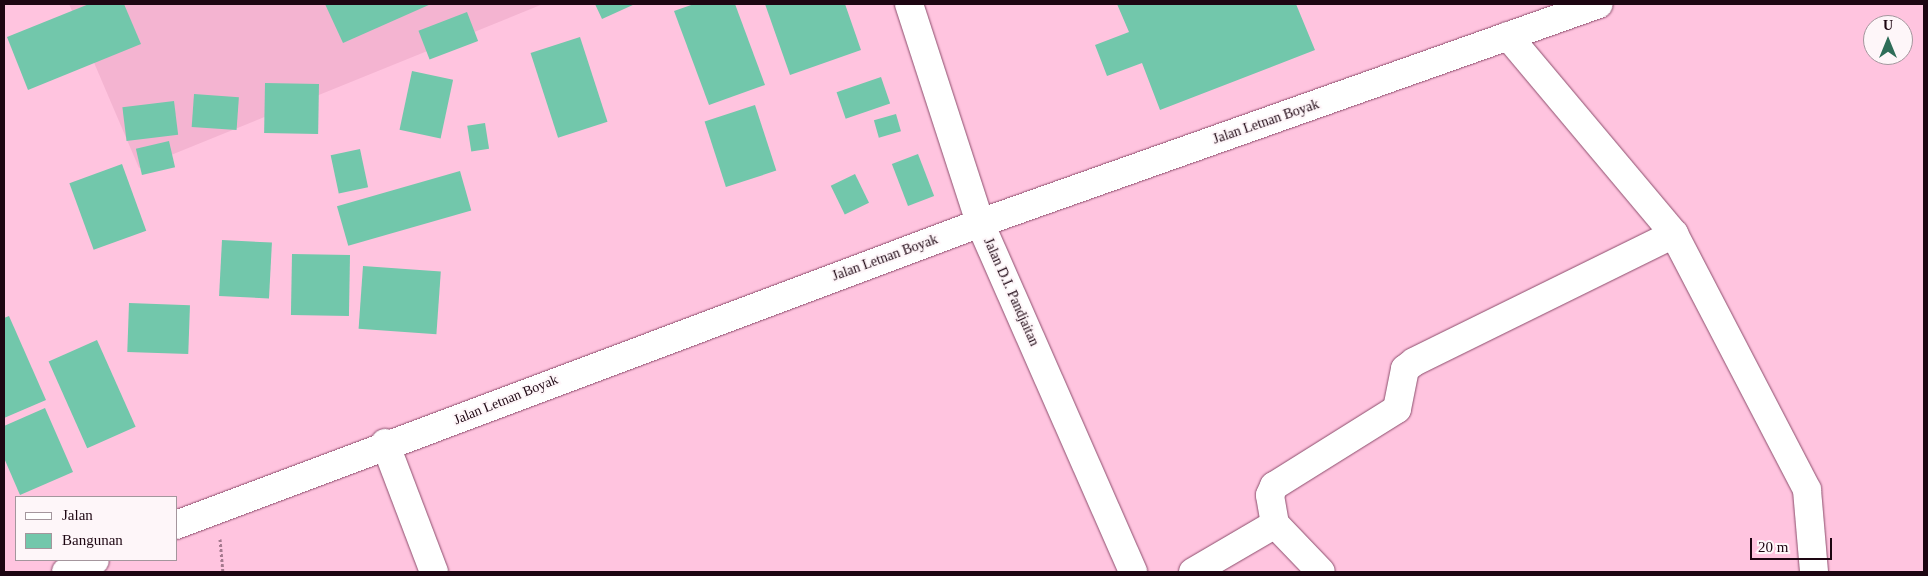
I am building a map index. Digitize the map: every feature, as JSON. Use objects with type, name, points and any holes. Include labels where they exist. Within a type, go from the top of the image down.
[{"type":"street","name":"Jalan D.I. Pandjaitan","points":[[909,4],[980,223],[1133,572]]},
{"type":"street","name":"Jalan Letnan Boyak","points":[[178,524],[385,443],[980,223],[1599,4]]},
{"type":"street","points":[[1508,36],[1674,234],[1807,490],[1814,572]]},
{"type":"street","points":[[1321,572],[1275,524],[1270,495],[1274,486],[1397,409],[1405,369],[1414,362],[1674,234]]},
{"type":"street","points":[[385,443],[434,572]]},
{"type":"street","points":[[1193,572],[1275,524]]},
{"type":"street","points":[[66,572],[93,561]]},
{"type":"shaded area","points":[[69,4],[543,4],[139,168]]},
{"type":"building","points":[[89,4],[124,4],[141,44],[28,90],[7,37]]},
{"type":"building","points":[[325,4],[431,4],[343,43]]},
{"type":"building","points":[[595,4],[635,4],[602,19]]},
{"type":"building","points":[[694,4],[735,4],[765,85],[709,105],[674,11]]},
{"type":"building","points":[[765,4],[845,4],[861,50],[790,75]]},
{"type":"building","points":[[1117,4],[1296,4],[1315,50],[1160,110],[1142,63],[1107,76],[1095,45],[1129,32]]},
{"type":"building","points":[[467,12],[478,41],[430,60],[418,31]]},
{"type":"building","points":[[580,37],[608,122],[558,138],[531,53]]},
{"type":"building","points":[[412,71],[453,80],[441,138],[400,130]]},
{"type":"building","points":[[881,77],[890,103],[846,119],[837,92]]},
{"type":"building","points":[[265,83],[319,84],[318,134],[264,133]]},
{"type":"building","points":[[194,94],[239,97],[237,130],[192,127]]},
{"type":"building","points":[[174,101],[178,135],[127,141],[122,107]]},
{"type":"building","points":[[755,105],[776,171],[726,187],[705,121]]},
{"type":"building","points":[[896,114],[901,131],[879,138],[874,120]]},
{"type":"building","points":[[485,123],[489,149],[471,151],[467,126]]},
{"type":"building","points":[[169,141],[175,167],[142,175],[136,149]]},
{"type":"building","points":[[360,149],[368,187],[339,193],[331,155]]},
{"type":"building","points":[[918,154],[934,196],[908,206],[892,164]]},
{"type":"building","points":[[122,164],[146,231],[94,250],[69,183]]},
{"type":"building","points":[[460,171],[471,210],[348,246],[337,206]]},
{"type":"building","points":[[855,174],[869,203],[845,215],[831,186]]},
{"type":"building","points":[[222,240],[272,243],[269,299],[219,296]]},
{"type":"building","points":[[292,254],[350,255],[349,316],[291,315]]},
{"type":"building","points":[[363,266],[441,271],[436,334],[359,329]]},
{"type":"building","points":[[129,303],[190,305],[188,354],[127,352]]},
{"type":"building","points":[[9,316],[46,400],[4,418],[4,318]]},
{"type":"building","points":[[97,340],[136,427],[87,448],[49,362]]},
{"type":"building","points":[[45,408],[73,472],[20,495],[4,458],[4,426]]}]
